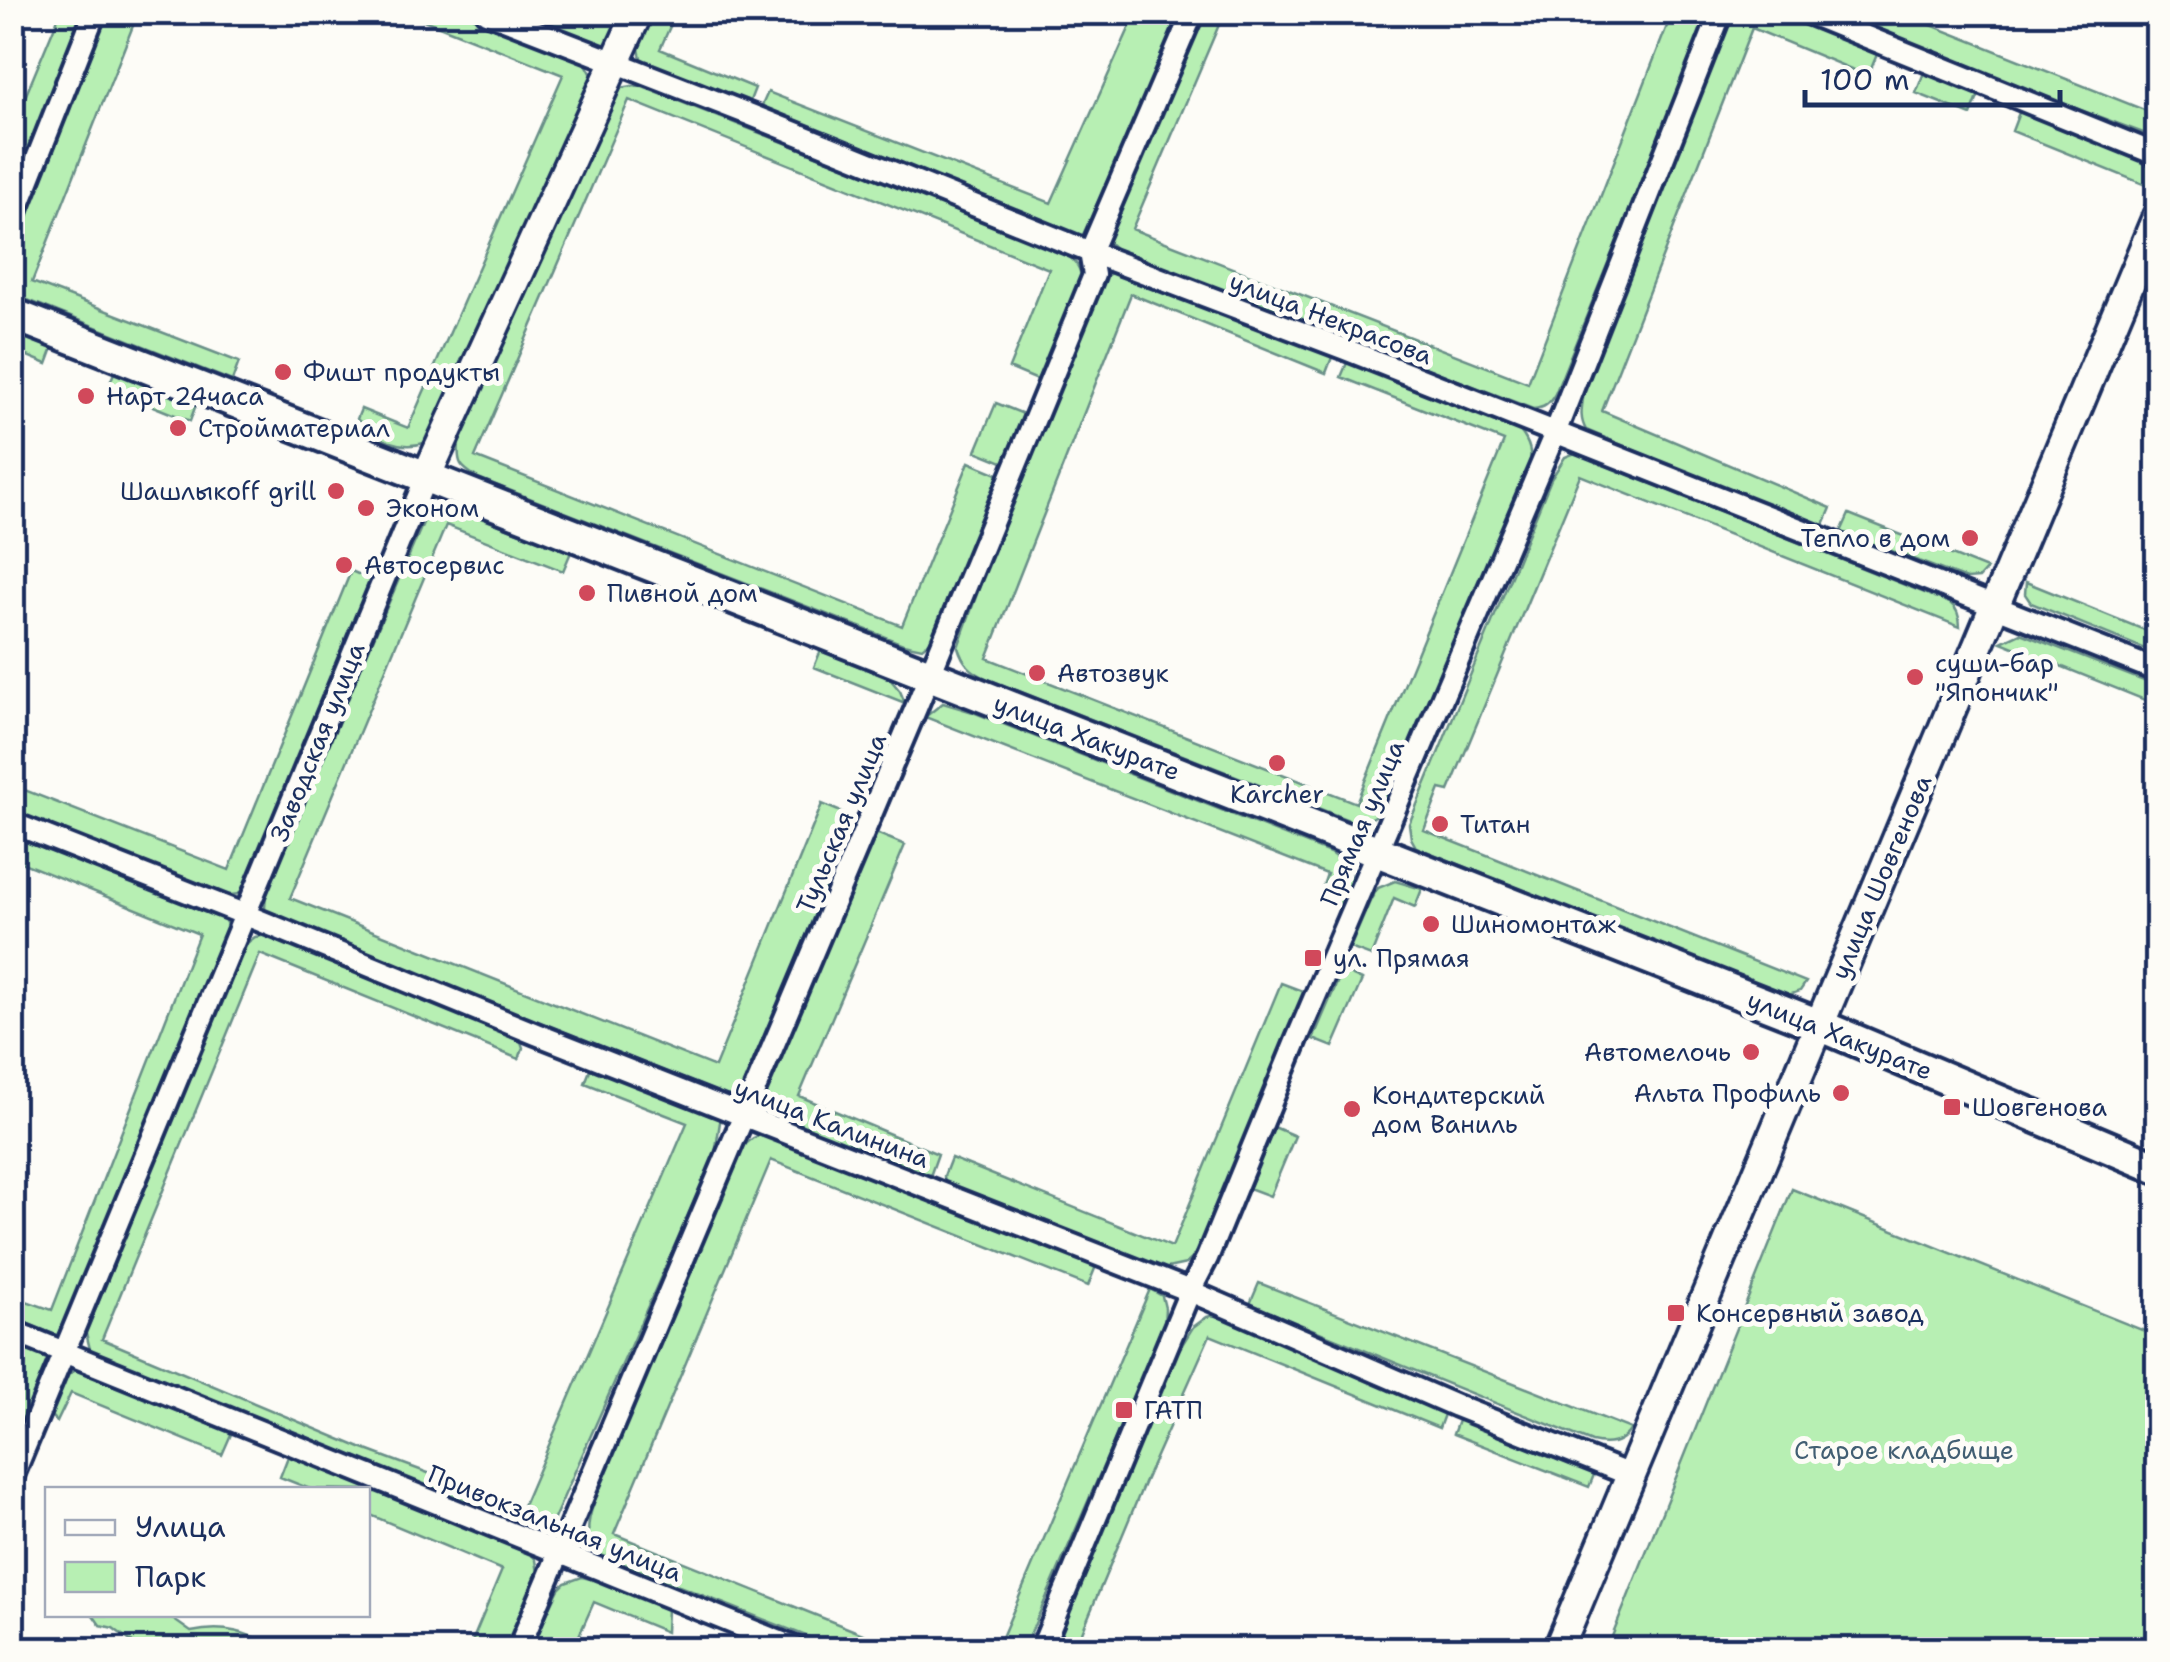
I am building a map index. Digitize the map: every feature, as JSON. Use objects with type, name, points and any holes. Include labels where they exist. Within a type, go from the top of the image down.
[{"type":"main road","name":"Заводская улица","points":[[426,477],[638,12]]},
{"type":"main road","name":"улица Шовгенова","points":[[1558,1650],[2158,216]]},
{"type":"main road","name":"улица Хакурате","points":[[12,314],[1818,1025],[2158,1168]]},
{"type":"street","points":[[12,222],[95,12]]},
{"type":"street","name":"улица Некрасова","points":[[486,12],[2158,671]]},
{"type":"street","name":"Тульская улица","points":[[518,1650],[930,675],[1094,275],[1090,252],[1193,12]]},
{"type":"street","name":"Прямая улица","points":[[1041,1650],[1555,433],[1721,12]]},
{"type":"street","points":[[1805,12],[2158,155]]},
{"type":"street","name":"Заводская улица","points":[[12,1478],[426,477]]},
{"type":"street","name":"улица Калинина","points":[[12,823],[536,1034],[1190,1290],[1456,1406],[1630,1475]]},
{"type":"street","name":"Привокзальная улица","points":[[12,1331],[558,1551],[762,1642],[800,1650]]},
{"type":"green space","points":[[60,13],[85,13],[13,195],[13,126]]},
{"type":"green space","points":[[105,13],[138,13],[32,282],[239,362],[232,381],[25,299],[14,284],[12,254]]},
{"type":"green space","points":[[406,13],[463,13],[568,55],[586,64],[592,75],[592,86],[428,442],[407,445],[372,433],[357,419],[361,409],[408,428],[563,75]]},
{"type":"green space","points":[[505,13],[572,13],[596,22],[601,13],[628,13],[611,40],[595,49]]},
{"type":"green space","points":[[650,13],[676,13],[660,49],[755,88],[748,106],[658,71],[641,58],[637,40]]},
{"type":"green space","points":[[1136,13],[1183,13],[1082,237],[759,112],[768,92],[1051,203]]},
{"type":"green space","points":[[1202,13],[1224,13],[1132,229],[1528,383],[1672,13],[1709,13],[1549,403],[1533,409],[1116,249],[1108,242],[1107,230]]},
{"type":"green space","points":[[1737,13],[1783,13],[1878,52],[1868,76],[1752,28],[1602,411],[1831,508],[1822,529],[1586,430],[1582,420],[1584,390],[1730,19]]},
{"type":"green space","points":[[1838,13],[1901,13],[2157,115],[2157,138],[1980,73]]},
{"type":"green space","points":[[1925,70],[1980,92],[1971,115],[1916,93]]},
{"type":"green space","points":[[632,86],[643,87],[1065,253],[1079,269],[1081,282],[1040,381],[1009,368],[1049,269],[629,100],[475,457],[902,626],[969,462],[1000,475],[933,639],[922,648],[903,644],[478,478],[461,464],[459,442],[613,94]]},
{"type":"green space","points":[[2020,110],[2149,161],[2154,173],[2153,188],[2012,131]]},
{"type":"green space","points":[[1115,271],[1334,352],[1326,373],[1131,294],[987,658],[1356,803],[1504,441],[1341,377],[1349,358],[1510,422],[1526,440],[1530,464],[1380,813],[1364,823],[988,679],[969,667],[960,653],[958,647],[984,574],[1102,281]]},
{"type":"green space","points":[[12,331],[53,348],[47,364],[13,350]]},
{"type":"green space","points":[[115,370],[197,402],[190,421],[108,388]]},
{"type":"green space","points":[[996,403],[1026,415],[1005,463],[976,451]]},
{"type":"green space","points":[[1575,453],[1950,603],[1958,614],[1960,627],[1580,475],[1449,791],[1440,789],[1424,830],[1806,982],[1800,991],[1779,993],[1416,847],[1411,838],[1409,824],[1551,479],[1565,457]]},
{"type":"green space","points":[[443,507],[571,552],[563,571],[446,525],[290,898],[715,1067],[822,804],[853,817],[792,971],[741,1090],[735,1095],[727,1096],[270,916],[265,909],[266,889],[426,516],[432,509]]},
{"type":"green space","points":[[1849,514],[1987,569],[1979,578],[1966,579],[1841,532]]},
{"type":"green space","points":[[351,571],[372,580],[239,894],[222,896],[13,813],[12,785],[229,870]]},
{"type":"green space","points":[[2026,582],[2157,635],[2157,654],[2031,603],[2025,594]]},
{"type":"green space","points":[[2020,633],[2157,686],[2157,705],[2001,642]]},
{"type":"green space","points":[[821,650],[890,679],[905,703],[814,667]]},
{"type":"green space","points":[[943,703],[1330,853],[1344,863],[1351,879],[1340,908],[1318,900],[1327,874],[925,717]]},
{"type":"green space","points":[[13,830],[221,913],[229,929],[63,1335],[58,1336],[13,1318],[12,1296],[52,1310],[199,934],[13,859]]},
{"type":"green space","points":[[876,833],[905,845],[799,1096],[938,1154],[929,1179],[774,1117],[761,1107],[761,1095]]},
{"type":"green space","points":[[1395,881],[1422,889],[1415,907],[1394,898],[1371,956],[1350,948],[1378,888]]},
{"type":"green space","points":[[267,935],[519,1035],[523,1048],[519,1059],[260,954],[102,1339],[361,1448],[522,1508],[687,1123],[585,1083],[592,1065],[717,1113],[720,1122],[715,1154],[550,1528],[540,1533],[90,1349],[86,1333],[243,946],[255,937]]},
{"type":"green space","points":[[1342,971],[1362,980],[1333,1047],[1313,1039]]},
{"type":"green space","points":[[1281,983],[1305,992],[1195,1256],[1186,1264],[1158,1270],[945,1184],[951,1158],[1172,1247]]},
{"type":"green space","points":[[1274,1127],[1295,1136],[1270,1196],[1249,1188]]},
{"type":"green space","points":[[760,1135],[1096,1266],[1088,1286],[771,1160],[614,1534],[900,1649],[839,1649],[598,1554],[589,1537],[590,1518],[602,1480],[741,1148]]},
{"type":"green space","name":"Старое кладбище","points":[[1792,1189],[2157,1336],[2157,1649],[1607,1649]]},
{"type":"green space","points":[[1259,1283],[1631,1429],[1614,1443],[1592,1442],[1250,1304]]},
{"type":"green space","points":[[1150,1289],[1162,1296],[1164,1326],[1024,1649],[997,1649]]},
{"type":"green space","points":[[1218,1314],[1446,1409],[1439,1428],[1210,1335],[1075,1649],[1055,1650],[1096,1539],[1175,1356],[1193,1327]]},
{"type":"green space","points":[[13,1341],[50,1360],[13,1461],[13,1397],[22,1374],[13,1369]]},
{"type":"green space","points":[[77,1370],[232,1432],[222,1455],[71,1393],[57,1422],[50,1415],[58,1388],[65,1377]]},
{"type":"green space","points":[[1459,1418],[1596,1470],[1589,1487],[1453,1434]]},
{"type":"green space","points":[[289,1454],[528,1550],[536,1560],[538,1573],[508,1649],[469,1649],[502,1570],[370,1515],[370,1487],[305,1487],[280,1477]]},
{"type":"green space","points":[[582,1577],[667,1609],[666,1632],[594,1602],[573,1649],[529,1650],[559,1589]]},
{"type":"green space","points":[[94,1617],[170,1617],[191,1632],[238,1632],[281,1649],[141,1649],[113,1628],[100,1625]]},
{"type":"place","name":"Фишт продукты","points":[[283,372]]},
{"type":"place","name":"Нарт 24часа","points":[[86,396]]},
{"type":"place","name":"Стройматериал","points":[[178,428]]},
{"type":"place","name":"Шашлыкоff grill","points":[[336,491]]},
{"type":"place","name":"Эконом","points":[[366,508]]},
{"type":"place","name":"Тепло в дом","points":[[1970,538]]},
{"type":"place","name":"Автосервис","points":[[344,565]]},
{"type":"place","name":"Пивной дом","points":[[587,593]]},
{"type":"place","name":"Автозвук","points":[[1037,673]]},
{"type":"place","name":"суши-бар \"Япончик\"","points":[[1915,677]]},
{"type":"place","name":"Karcher","points":[[1277,763]]},
{"type":"place","name":"Титан","points":[[1440,824]]},
{"type":"place","name":"Шиномонтаж","points":[[1431,924]]},
{"type":"place","name":"ул. Прямая","points":[[1313,958]]},
{"type":"place","name":"Автомелочь","points":[[1751,1052]]},
{"type":"place","name":"Альта Профиль","points":[[1841,1093]]},
{"type":"place","name":"Шовгенова","points":[[1952,1107]]},
{"type":"place","name":"Кондитерский дом Ваниль","points":[[1352,1109]]},
{"type":"place","name":"Консервный завод","points":[[1676,1313]]},
{"type":"place","name":"ГАТП","points":[[1124,1410]]}]
